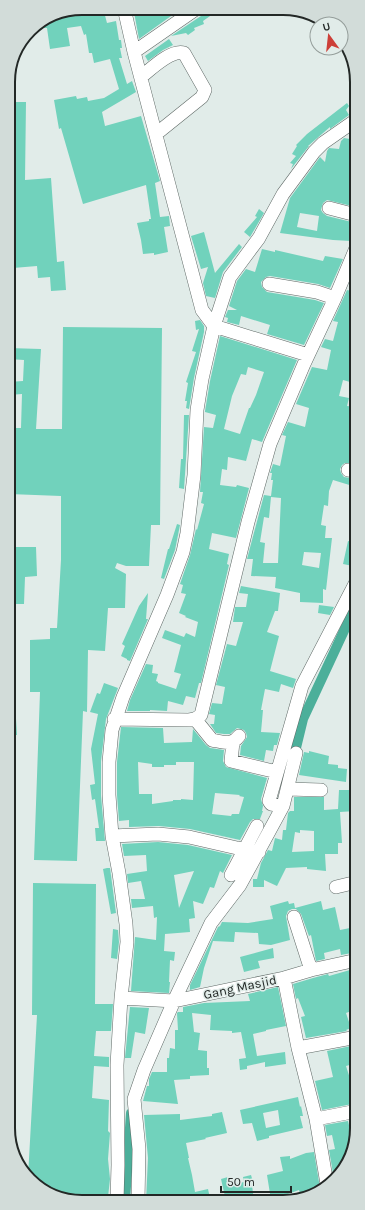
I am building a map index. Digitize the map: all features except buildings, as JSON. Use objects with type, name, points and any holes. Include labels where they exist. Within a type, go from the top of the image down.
[{"type":"street","points":[[126,15],[140,77],[194,277],[200,306],[214,326],[308,355]]},
{"type":"street","points":[[134,52],[186,15]]},
{"type":"street","points":[[140,77],[172,54],[179,51],[184,53],[205,90],[202,97],[156,134]]},
{"type":"street","points":[[138,1195],[138,1149],[128,1134],[117,1065],[121,998],[127,942],[119,873],[112,836],[109,795],[109,762],[114,719],[167,595],[183,552],[187,533],[194,475],[197,410],[202,379],[214,326],[230,277],[259,238],[282,194],[318,148],[350,124]]},
{"type":"street","points":[[329,208],[350,213]]},
{"type":"street","points":[[114,719],[196,719],[201,715],[248,522],[270,444],[350,262]]},
{"type":"street","points":[[269,284],[317,292],[335,298]]},
{"type":"street","points":[[278,806],[269,800],[302,686],[350,594]]},
{"type":"street","points":[[196,719],[212,740],[228,743],[236,739],[231,761],[277,772]]},
{"type":"street","points":[[231,875],[250,850],[288,789],[296,753]]},
{"type":"street","points":[[288,789],[321,790]]},
{"type":"street","points":[[118,1195],[134,1099],[168,1001],[211,923],[240,885],[257,826]]},
{"type":"street","points":[[112,836],[158,834],[189,837],[250,850]]},
{"type":"street","points":[[336,887],[350,884]]},
{"type":"street","points":[[294,917],[311,970]]},
{"type":"street","name":"Gang Masjid","points":[[121,998],[168,1001],[284,978],[311,970],[350,962]]},
{"type":"street","points":[[284,978],[298,1048],[316,1119],[325,1180]]},
{"type":"street","points":[[298,1048],[350,1038]]},
{"type":"street","points":[[316,1119],[350,1112]]},
{"type":"waterway","points":[[293,760],[303,719],[350,618]]},
{"type":"waterway","points":[[125,1195],[131,1113]]}]
